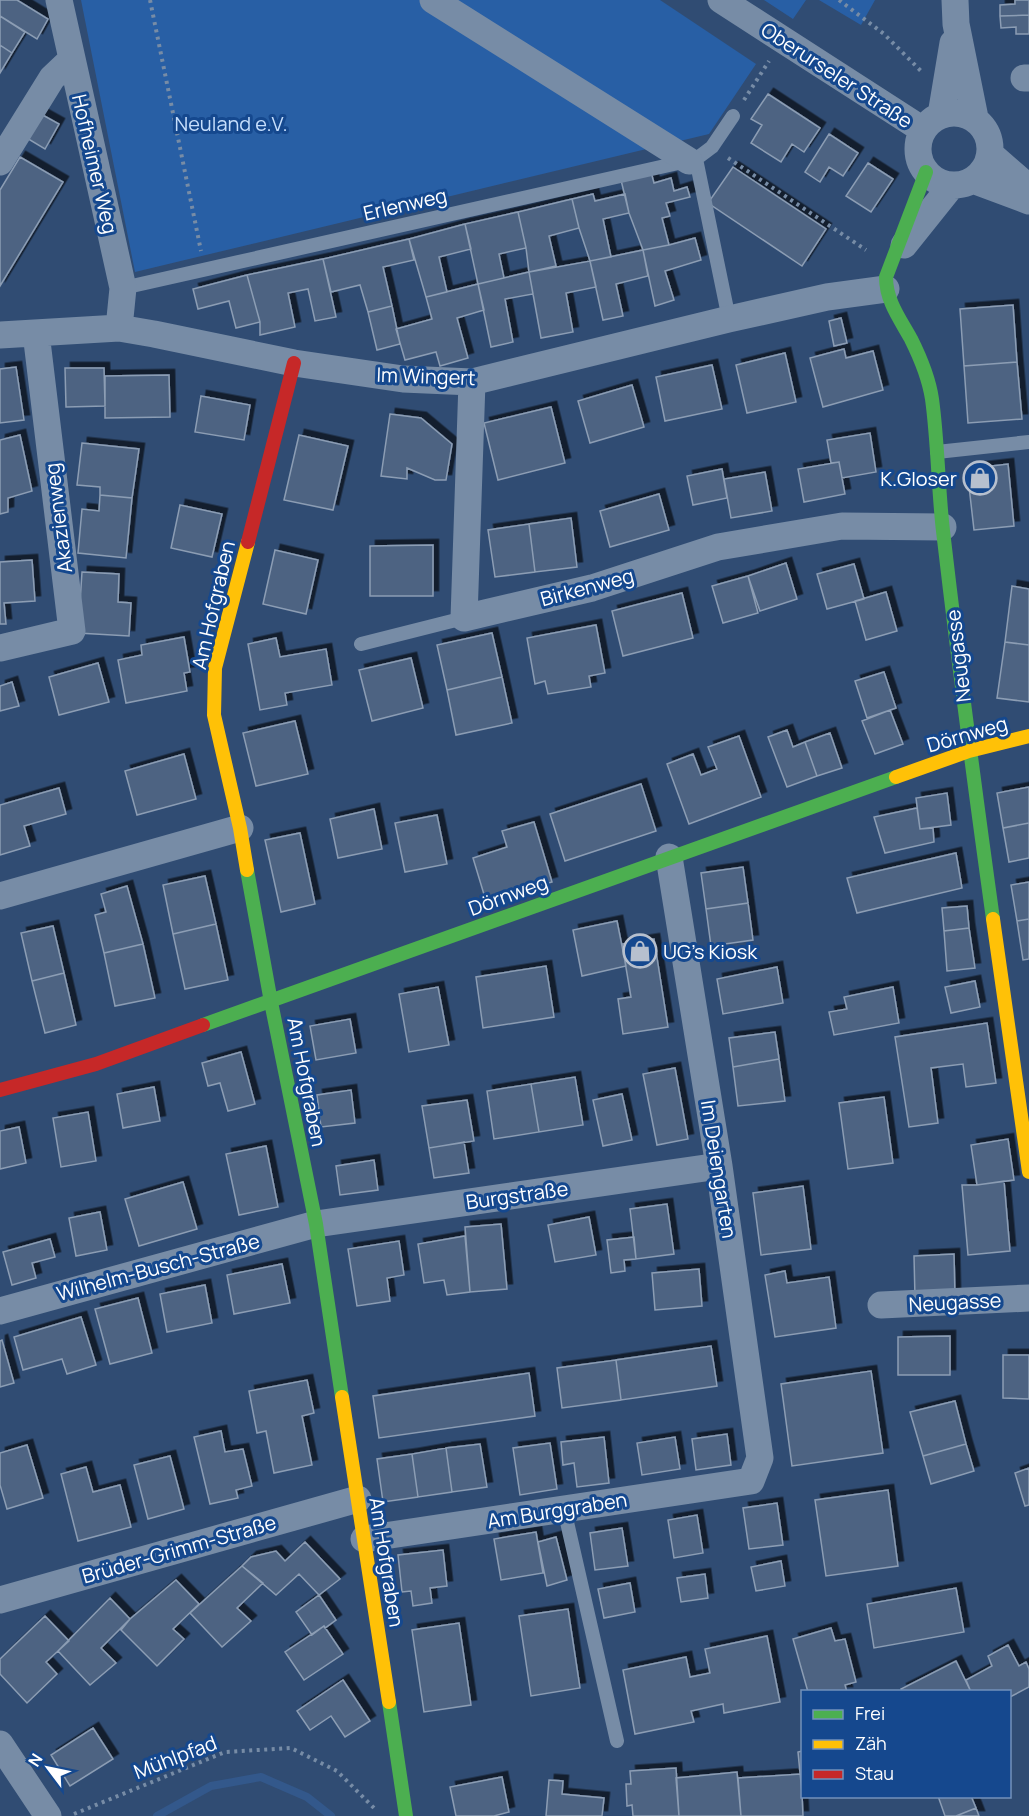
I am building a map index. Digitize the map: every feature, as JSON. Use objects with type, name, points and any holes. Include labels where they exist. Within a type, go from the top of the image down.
[{"type":"street","name":"Hofheimer Weg","points":[[58,0],[123,288],[118,328]]},
{"type":"street","points":[[433,0],[692,160]]},
{"type":"street","name":"Oberurseler Straße","points":[[721,0],[783,41],[932,122]]},
{"type":"street","points":[[956,12],[975,118]]},
{"type":"street","points":[[956,12],[932,122],[919,140],[918,151],[921,162],[926,172],[933,179],[942,183],[962,183],[1029,201]]},
{"type":"street","points":[[0,162],[52,78],[71,60]]},
{"type":"street","points":[[890,272],[911,235],[962,183],[981,173],[990,154],[990,139],[984,127],[975,118],[964,113],[953,112],[932,122]]},
{"type":"street","points":[[990,154],[1029,188]]},
{"type":"street","points":[[890,272],[926,172]]},
{"type":"street","name":"Im Wingert","points":[[0,335],[118,328],[294,363],[403,379],[472,382],[827,297],[890,272]]},
{"type":"street","name":"Neugasse","points":[[890,272],[891,304],[924,369],[932,397],[943,527],[969,751],[1022,1069],[1029,1172]]},
{"type":"street","name":"Akazienweg","points":[[0,648],[72,631],[36,333]]},
{"type":"street","name":"Am Hofgraben","points":[[294,363],[216,668],[214,715],[240,828],[316,1224],[405,1816]]},
{"type":"street","points":[[464,618],[472,382]]},
{"type":"street","name":"Birkenweg","points":[[464,618],[592,588],[718,547],[842,526],[943,527]]},
{"type":"street","name":"Dörnweg","points":[[0,1090],[96,1064],[969,751],[1029,736]]},
{"type":"street","points":[[0,896],[240,828]]},
{"type":"street","name":"Im Deiengarten","points":[[669,857],[719,1166],[760,1458],[751,1481]]},
{"type":"street","name":"Burgstraße","points":[[316,1224],[719,1166]]},
{"type":"street","name":"Wilhelm-Busch-Straße","points":[[0,1311],[316,1224]]},
{"type":"street","name":"Neugasse","points":[[881,1305],[1029,1298]]},
{"type":"street","name":"Am Burggraben","points":[[364,1539],[751,1481]]},
{"type":"street","name":"Brüder-Grimm-Straße","points":[[0,1600],[358,1499]]},
{"type":"street","points":[[0,1744],[48,1816]]},
{"type":"lane","name":"Erlenweg","points":[[123,288],[692,160],[712,147],[733,116]]},
{"type":"lane","points":[[692,160],[729,319]]},
{"type":"lane","points":[[937,452],[1029,442]]},
{"type":"lane","points":[[361,644],[464,618]]},
{"type":"lane","points":[[564,1509],[617,1741]]},
{"type":"path","points":[[150,0],[204,270]]},
{"type":"path","points":[[839,0],[884,34],[921,70]]},
{"type":"path","points":[[733,116],[783,41]]},
{"type":"path","points":[[712,147],[861,246],[890,272]]},
{"type":"path","name":"Mühlpfad","points":[[68,1816],[225,1752],[291,1748],[337,1771],[382,1816]]},
{"type":"green space","name":"Neuland e.V.","points":[[81,0],[660,0],[756,64],[709,134],[135,272]]},
{"type":"green space","points":[[764,0],[806,0],[793,19]]},
{"type":"green space","points":[[819,0],[875,0],[861,25]]},
{"type":"building","points":[[0,0],[17,0],[48,19],[37,39],[0,16]]},
{"type":"building","points":[[1015,0],[1029,0],[1029,15],[1000,16],[1000,5],[1015,4]]},
{"type":"building","points":[[1029,15],[1029,34],[1016,34],[1016,27],[1001,28],[1000,16]]},
{"type":"building","points":[[0,16],[25,32],[12,53],[0,45]]},
{"type":"building","points":[[0,45],[12,53],[0,73]]},
{"type":"building","points":[[768,94],[820,128],[804,152],[792,144],[781,162],[751,143],[762,125],[751,119]]},
{"type":"building","points":[[39,113],[59,124],[45,149],[25,137]]},
{"type":"building","points":[[829,134],[858,153],[843,176],[829,167],[820,182],[805,172]]},
{"type":"building","points":[[20,157],[63,182],[0,286],[0,190]]},
{"type":"building","points":[[868,163],[893,179],[871,212],[846,196]]},
{"type":"building","points":[[733,167],[826,229],[802,266],[708,203]]},
{"type":"building","points":[[651,172],[654,183],[671,178],[674,191],[687,187],[690,197],[666,203],[670,216],[662,218],[669,245],[643,250],[629,213],[621,180]]},
{"type":"building","points":[[593,194],[595,201],[625,194],[629,213],[603,219],[611,257],[590,261],[572,199]]},
{"type":"building","points":[[572,199],[579,228],[549,236],[556,266],[529,272],[518,212]]},
{"type":"building","points":[[518,212],[526,248],[499,254],[504,278],[478,284],[465,224]]},
{"type":"building","points":[[465,224],[471,249],[439,257],[447,292],[426,297],[409,239]]},
{"type":"building","points":[[695,238],[701,260],[665,271],[674,300],[655,306],[643,250]]},
{"type":"building","points":[[409,239],[414,260],[383,267],[392,306],[368,312],[360,285],[331,292],[323,259]]},
{"type":"building","points":[[643,250],[648,276],[616,284],[623,316],[603,320],[590,261]]},
{"type":"building","points":[[323,259],[336,317],[315,321],[308,289],[288,293],[295,327],[260,335],[260,322],[247,275]]},
{"type":"building","points":[[590,261],[596,287],[566,293],[573,332],[541,338],[529,272]]},
{"type":"building","points":[[529,272],[533,294],[505,299],[513,342],[491,347],[478,284]]},
{"type":"building","points":[[247,275],[260,322],[236,328],[229,301],[198,309],[193,289]]},
{"type":"building","points":[[478,284],[484,310],[457,318],[468,358],[440,366],[436,352],[405,360],[396,329],[432,319],[426,297]]},
{"type":"building","points":[[1013,305],[1017,362],[964,366],[960,309]]},
{"type":"building","points":[[392,306],[400,344],[377,350],[368,312]]},
{"type":"building","points":[[841,318],[847,343],[834,346],[829,321]]},
{"type":"building","points":[[844,349],[846,358],[873,351],[883,390],[823,407],[810,358]]},
{"type":"building","points":[[785,353],[796,402],[747,413],[736,365]]},
{"type":"building","points":[[1017,362],[1022,419],[968,423],[964,366]]},
{"type":"building","points":[[712,365],[722,409],[665,421],[656,377]]},
{"type":"building","points":[[16,367],[24,420],[0,423],[0,369]]},
{"type":"building","points":[[65,368],[104,368],[105,406],[66,407]]},
{"type":"building","points":[[169,375],[170,417],[105,418],[105,376]]},
{"type":"building","points":[[632,385],[644,427],[590,443],[578,401]]},
{"type":"building","points":[[201,396],[250,405],[244,440],[195,432]]},
{"type":"building","points":[[551,407],[565,463],[498,480],[484,423]]},
{"type":"building","points":[[390,414],[421,418],[452,444],[446,480],[435,480],[407,468],[407,479],[381,476]]},
{"type":"building","points":[[870,433],[876,472],[842,478],[839,462],[831,463],[827,440]]},
{"type":"building","points":[[20,435],[32,491],[8,498],[8,512],[0,514],[0,440]]},
{"type":"building","points":[[299,435],[348,446],[333,510],[284,500]]},
{"type":"building","points":[[82,443],[139,449],[132,498],[100,495],[100,487],[77,485]]},
{"type":"building","points":[[839,462],[845,494],[804,502],[798,469]]},
{"type":"building","points":[[1008,464],[1014,526],[974,530],[967,469]]},
{"type":"building","points":[[722,469],[727,498],[693,505],[687,476]]},
{"type":"building","points":[[765,472],[772,511],[731,518],[724,479]]},
{"type":"building","points":[[659,494],[669,530],[610,547],[600,511]]},
{"type":"building","points":[[100,495],[132,498],[126,558],[78,553],[82,509],[99,511]]},
{"type":"building","points":[[180,505],[222,514],[212,557],[171,548]]},
{"type":"building","points":[[571,518],[577,567],[535,572],[529,524]]},
{"type":"building","points":[[529,524],[535,572],[495,577],[488,530]]},
{"type":"building","points":[[433,545],[433,596],[370,596],[370,546]]},
{"type":"building","points":[[275,550],[318,560],[306,614],[263,604]]},
{"type":"building","points":[[32,560],[35,601],[4,603],[6,624],[0,624],[0,562]]},
{"type":"building","points":[[786,563],[797,599],[760,611],[748,576]]},
{"type":"building","points":[[854,564],[864,599],[827,609],[817,574]]},
{"type":"building","points":[[82,572],[119,574],[118,602],[131,603],[129,636],[78,633]]},
{"type":"building","points":[[748,576],[758,613],[723,623],[712,586]]},
{"type":"building","points":[[1012,586],[1029,589],[1029,645],[1005,642]]},
{"type":"building","points":[[886,592],[897,631],[866,640],[855,601]]},
{"type":"building","points":[[682,593],[693,638],[623,656],[612,611]]},
{"type":"building","points":[[596,625],[605,673],[589,676],[591,687],[548,694],[545,681],[535,684],[527,638]]},
{"type":"building","points":[[492,633],[502,677],[447,690],[437,645]]},
{"type":"building","points":[[184,637],[190,672],[184,673],[187,691],[126,703],[118,660],[142,655],[141,645]]},
{"type":"building","points":[[276,638],[280,657],[326,649],[332,685],[285,693],[287,705],[260,710],[248,644]]},
{"type":"building","points":[[1005,642],[1029,645],[1029,702],[997,698]]},
{"type":"building","points":[[411,658],[423,708],[372,721],[359,670]]},
{"type":"building","points":[[98,663],[109,702],[59,715],[49,677]]},
{"type":"building","points":[[884,672],[896,708],[867,718],[855,681]]},
{"type":"building","points":[[502,677],[512,723],[456,735],[447,690]]},
{"type":"building","points":[[12,682],[19,706],[0,711],[0,686]]},
{"type":"building","points":[[890,710],[903,744],[875,754],[862,721]]},
{"type":"building","points":[[295,721],[308,774],[256,786],[243,733]]},
{"type":"building","points":[[787,730],[793,747],[805,742],[817,776],[787,787],[768,737]]},
{"type":"building","points":[[830,733],[842,768],[817,776],[805,742]]},
{"type":"building","points":[[739,736],[761,797],[689,824],[667,764],[693,754],[701,775],[717,769],[708,747]]},
{"type":"building","points":[[184,754],[196,799],[137,815],[125,771]]},
{"type":"building","points":[[641,784],[656,831],[565,861],[550,814]]},
{"type":"building","points":[[1029,787],[1029,823],[1003,828],[997,793]]},
{"type":"building","points":[[59,788],[66,814],[24,826],[30,846],[0,855],[0,805]]},
{"type":"building","points":[[947,793],[951,825],[920,829],[916,798]]},
{"type":"building","points":[[917,808],[920,829],[933,828],[934,842],[885,853],[874,817]]},
{"type":"building","points":[[374,809],[382,849],[338,858],[330,819]]},
{"type":"building","points":[[437,815],[447,864],[405,872],[395,823]]},
{"type":"building","points":[[534,822],[552,882],[486,901],[473,858],[507,847],[502,831]]},
{"type":"building","points":[[1029,823],[1029,858],[1009,862],[1003,828]]},
{"type":"building","points":[[300,833],[315,904],[281,912],[265,840]]},
{"type":"building","points":[[956,853],[962,888],[857,913],[847,878]]},
{"type":"building","points":[[743,867],[748,903],[706,909],[701,873]]},
{"type":"building","points":[[205,876],[216,924],[173,934],[163,885]]},
{"type":"building","points":[[1029,882],[1029,919],[1017,921],[1011,885]]},
{"type":"building","points":[[127,886],[143,944],[104,953],[95,915],[106,912],[101,894]]},
{"type":"building","points":[[748,903],[753,940],[711,946],[706,909]]},
{"type":"building","points":[[967,906],[969,928],[944,931],[942,908]]},
{"type":"building","points":[[1029,919],[1029,959],[1023,960],[1017,921]]},
{"type":"building","points":[[617,921],[626,966],[582,976],[573,930]]},
{"type":"building","points":[[216,924],[228,980],[185,989],[173,934]]},
{"type":"building","points":[[53,926],[64,973],[32,981],[21,933]]},
{"type":"building","points":[[969,928],[975,968],[947,971],[944,931]]},
{"type":"building","points":[[654,939],[668,1027],[623,1034],[618,999],[631,997],[622,944]]},
{"type":"building","points":[[143,944],[155,998],[115,1006],[104,953]]},
{"type":"building","points":[[546,966],[554,1017],[483,1028],[476,977]]},
{"type":"building","points":[[777,967],[783,1003],[723,1014],[717,979]]},
{"type":"building","points":[[64,973],[76,1025],[45,1033],[32,981]]},
{"type":"building","points":[[975,981],[980,1007],[951,1013],[945,987]]},
{"type":"building","points":[[438,987],[449,1045],[409,1052],[399,994]]},
{"type":"building","points":[[893,987],[899,1023],[834,1035],[829,1012],[847,1009],[844,997]]},
{"type":"building","points":[[350,1019],[356,1053],[316,1060],[310,1026]]},
{"type":"building","points":[[987,1023],[996,1083],[966,1087],[963,1064],[931,1068],[938,1123],[909,1127],[895,1037]]},
{"type":"building","points":[[775,1032],[779,1059],[733,1067],[729,1038]]},
{"type":"building","points":[[241,1052],[255,1104],[228,1111],[220,1083],[208,1086],[202,1063]]},
{"type":"building","points":[[779,1059],[785,1101],[738,1106],[733,1067]]},
{"type":"building","points":[[675,1068],[688,1139],[657,1145],[643,1074]]},
{"type":"building","points":[[575,1077],[583,1125],[539,1132],[531,1084]]},
{"type":"building","points":[[531,1084],[539,1132],[494,1139],[487,1091]]},
{"type":"building","points":[[154,1087],[160,1121],[123,1128],[117,1094]]},
{"type":"building","points":[[351,1090],[355,1123],[321,1127],[317,1095]]},
{"type":"building","points":[[622,1094],[632,1140],[603,1146],[593,1100]]},
{"type":"building","points":[[884,1097],[893,1163],[848,1169],[839,1103]]},
{"type":"building","points":[[467,1100],[474,1141],[429,1148],[422,1106]]},
{"type":"building","points":[[88,1112],[96,1161],[61,1167],[53,1118]]},
{"type":"building","points":[[19,1127],[26,1163],[0,1169],[0,1131]]},
{"type":"building","points":[[1008,1139],[1014,1180],[977,1185],[971,1145]]},
{"type":"building","points":[[464,1142],[469,1173],[434,1178],[429,1148]]},
{"type":"building","points":[[266,1146],[278,1207],[239,1215],[226,1154]]},
{"type":"building","points":[[374,1160],[378,1190],[340,1195],[336,1166]]},
{"type":"building","points":[[1004,1181],[1010,1251],[968,1255],[962,1185]]},
{"type":"building","points":[[183,1182],[197,1229],[139,1246],[125,1199]]},
{"type":"building","points":[[803,1186],[811,1249],[761,1255],[753,1193]]},
{"type":"building","points":[[667,1204],[674,1254],[636,1259],[630,1209]]},
{"type":"building","points":[[100,1212],[107,1250],[76,1256],[69,1218]]},
{"type":"building","points":[[589,1217],[596,1255],[555,1262],[548,1225]]},
{"type":"building","points":[[501,1224],[507,1289],[470,1292],[465,1227]]},
{"type":"building","points":[[465,1236],[470,1292],[447,1295],[444,1280],[424,1283],[418,1244]]},
{"type":"building","points":[[634,1237],[636,1259],[624,1260],[625,1271],[611,1273],[607,1240]]},
{"type":"building","points":[[50,1239],[55,1257],[32,1263],[36,1278],[12,1285],[3,1252]]},
{"type":"building","points":[[399,1241],[404,1275],[387,1278],[390,1301],[357,1306],[348,1249]]},
{"type":"building","points":[[954,1254],[955,1296],[915,1298],[914,1256]]},
{"type":"building","points":[[282,1264],[290,1303],[234,1314],[227,1275]]},
{"type":"building","points":[[699,1269],[702,1306],[655,1310],[652,1273]]},
{"type":"building","points":[[785,1271],[787,1283],[829,1277],[836,1328],[775,1337],[765,1275]]},
{"type":"building","points":[[205,1285],[212,1323],[167,1332],[160,1294]]},
{"type":"building","points":[[138,1298],[152,1353],[110,1364],[95,1309]]},
{"type":"building","points":[[81,1317],[96,1365],[67,1374],[62,1359],[23,1370],[14,1337]]},
{"type":"building","points":[[950,1336],[950,1375],[898,1375],[898,1337]]},
{"type":"building","points":[[2,1340],[14,1383],[0,1387],[0,1341]]},
{"type":"building","points":[[711,1346],[717,1386],[621,1400],[616,1360]]},
{"type":"building","points":[[1003,1355],[1029,1355],[1029,1399],[1003,1398]]},
{"type":"building","points":[[616,1360],[621,1400],[562,1408],[557,1368]]},
{"type":"building","points":[[871,1371],[883,1453],[792,1466],[781,1384]]},
{"type":"building","points":[[529,1373],[535,1416],[379,1438],[373,1396]]},
{"type":"building","points":[[307,1380],[314,1413],[302,1416],[312,1465],[274,1473],[266,1431],[257,1433],[249,1391]]},
{"type":"building","points":[[955,1401],[966,1444],[923,1456],[910,1412]]},
{"type":"building","points":[[221,1431],[225,1452],[243,1449],[252,1486],[236,1490],[238,1498],[210,1504],[194,1437]]},
{"type":"building","points":[[727,1434],[731,1465],[696,1470],[692,1439]]},
{"type":"building","points":[[604,1437],[609,1483],[577,1487],[574,1463],[563,1465],[561,1442]]},
{"type":"building","points":[[675,1437],[680,1469],[642,1475],[637,1443]]},
{"type":"building","points":[[550,1443],[557,1489],[520,1495],[513,1448]]},
{"type":"building","points":[[480,1444],[487,1487],[452,1492],[446,1448]]},
{"type":"building","points":[[966,1444],[974,1471],[931,1484],[923,1456]]},
{"type":"building","points":[[27,1445],[43,1498],[7,1509],[0,1485],[0,1453]]},
{"type":"building","points":[[446,1448],[452,1492],[418,1497],[412,1454]]},
{"type":"building","points":[[412,1454],[418,1497],[383,1502],[377,1459]]},
{"type":"building","points":[[170,1456],[184,1509],[148,1519],[134,1465]]},
{"type":"building","points":[[86,1467],[93,1492],[120,1485],[131,1527],[78,1541],[61,1474]]},
{"type":"building","points":[[1029,1468],[1029,1505],[1025,1506],[1015,1473]]},
{"type":"building","points":[[888,1490],[898,1566],[826,1576],[815,1500]]},
{"type":"building","points":[[777,1503],[783,1545],[749,1549],[743,1508]]},
{"type":"building","points":[[697,1515],[703,1553],[674,1558],[668,1520]]},
{"type":"building","points":[[622,1528],[628,1566],[595,1570],[590,1533]]},
{"type":"building","points":[[536,1532],[543,1573],[501,1580],[494,1539]]},
{"type":"building","points":[[556,1537],[567,1580],[547,1586],[538,1542]]},
{"type":"building","points":[[305,1542],[340,1579],[319,1595],[299,1574],[276,1595],[242,1566],[251,1557],[276,1551],[285,1561]]},
{"type":"building","points":[[443,1550],[447,1586],[430,1588],[432,1603],[413,1606],[411,1591],[402,1592],[398,1555]]},
{"type":"building","points":[[781,1561],[785,1586],[756,1591],[751,1567]]},
{"type":"building","points":[[242,1566],[263,1583],[237,1608],[251,1621],[222,1647],[190,1613]]},
{"type":"building","points":[[705,1574],[708,1598],[681,1602],[677,1578]]},
{"type":"building","points":[[176,1580],[199,1604],[173,1629],[184,1639],[157,1666],[121,1630],[130,1619]]},
{"type":"building","points":[[630,1583],[635,1612],[604,1618],[598,1589]]},
{"type":"building","points":[[956,1588],[964,1632],[874,1648],[867,1604]]},
{"type":"building","points":[[319,1595],[336,1620],[312,1635],[296,1612]]},
{"type":"building","points":[[110,1598],[130,1619],[101,1648],[116,1663],[90,1685],[58,1651]]},
{"type":"building","points":[[568,1609],[580,1688],[531,1696],[519,1616]]},
{"type":"building","points":[[45,1616],[69,1641],[46,1662],[57,1674],[27,1703],[0,1674],[0,1659]]},
{"type":"building","points":[[459,1623],[471,1705],[424,1712],[412,1630]]},
{"type":"building","points":[[324,1626],[343,1654],[304,1680],[285,1652]]},
{"type":"building","points":[[831,1628],[835,1641],[845,1639],[856,1682],[845,1685],[846,1690],[807,1690],[793,1639]]},
{"type":"building","points":[[767,1636],[780,1702],[724,1713],[723,1704],[691,1711],[694,1722],[635,1734],[623,1670],[686,1657],[690,1677],[710,1673],[705,1649]]},
{"type":"building","points":[[1008,1645],[1019,1666],[1026,1662],[1029,1669],[1029,1687],[1011,1696],[1011,1690],[970,1690],[966,1680],[992,1666],[988,1656]]},
{"type":"building","points":[[956,1661],[970,1690],[902,1690]]},
{"type":"building","points":[[343,1680],[370,1721],[345,1737],[331,1716],[310,1730],[297,1711]]},
{"type":"building","points":[[93,1728],[113,1759],[70,1786],[51,1755]]},
{"type":"building","points":[[801,1751],[801,1783],[798,1752]]},
{"type":"building","points":[[676,1768],[679,1816],[633,1816],[632,1805],[627,1806],[626,1784],[631,1784],[630,1771]]},
{"type":"building","points":[[737,1772],[741,1816],[679,1816],[676,1778]]},
{"type":"building","points":[[801,1774],[803,1816],[741,1816],[738,1778]]},
{"type":"building","points":[[502,1777],[509,1812],[494,1816],[456,1816],[450,1787]]},
{"type":"building","points":[[549,1780],[563,1781],[562,1794],[604,1798],[602,1816],[546,1816]]},
{"type":"building","points":[[939,1798],[972,1798],[976,1808],[956,1816],[945,1816]]},
{"type":"building","points":[[976,1808],[979,1816],[956,1816]]},
{"type":"waterway","points":[[157,1816],[211,1786],[261,1777],[307,1797],[331,1816]]},
{"type":"traffic: fast","points":[[926,172],[886,277],[888,294],[894,310],[921,361],[932,399],[943,531],[993,919]]},
{"type":"traffic: fast","points":[[203,1025],[896,777]]},
{"type":"traffic: fast","points":[[247,870],[316,1224],[342,1397]]},
{"type":"traffic: fast","points":[[389,1702],[406,1816]]},
{"type":"traffic: slow","points":[[247,870],[240,828],[214,715],[215,668],[248,542]]},
{"type":"traffic: slow","points":[[896,777],[969,751],[1029,736]]},
{"type":"traffic: slow","points":[[993,919],[1029,1172]]},
{"type":"traffic: slow","points":[[342,1397],[389,1702]]},
{"type":"traffic: jam","points":[[248,542],[294,363]]},
{"type":"traffic: jam","points":[[0,1090],[96,1064],[203,1025]]},
{"type":"place","name":"K.Gloser","points":[[980,478]]},
{"type":"place","name":"UG's Kiosk","points":[[640,951]]}]
